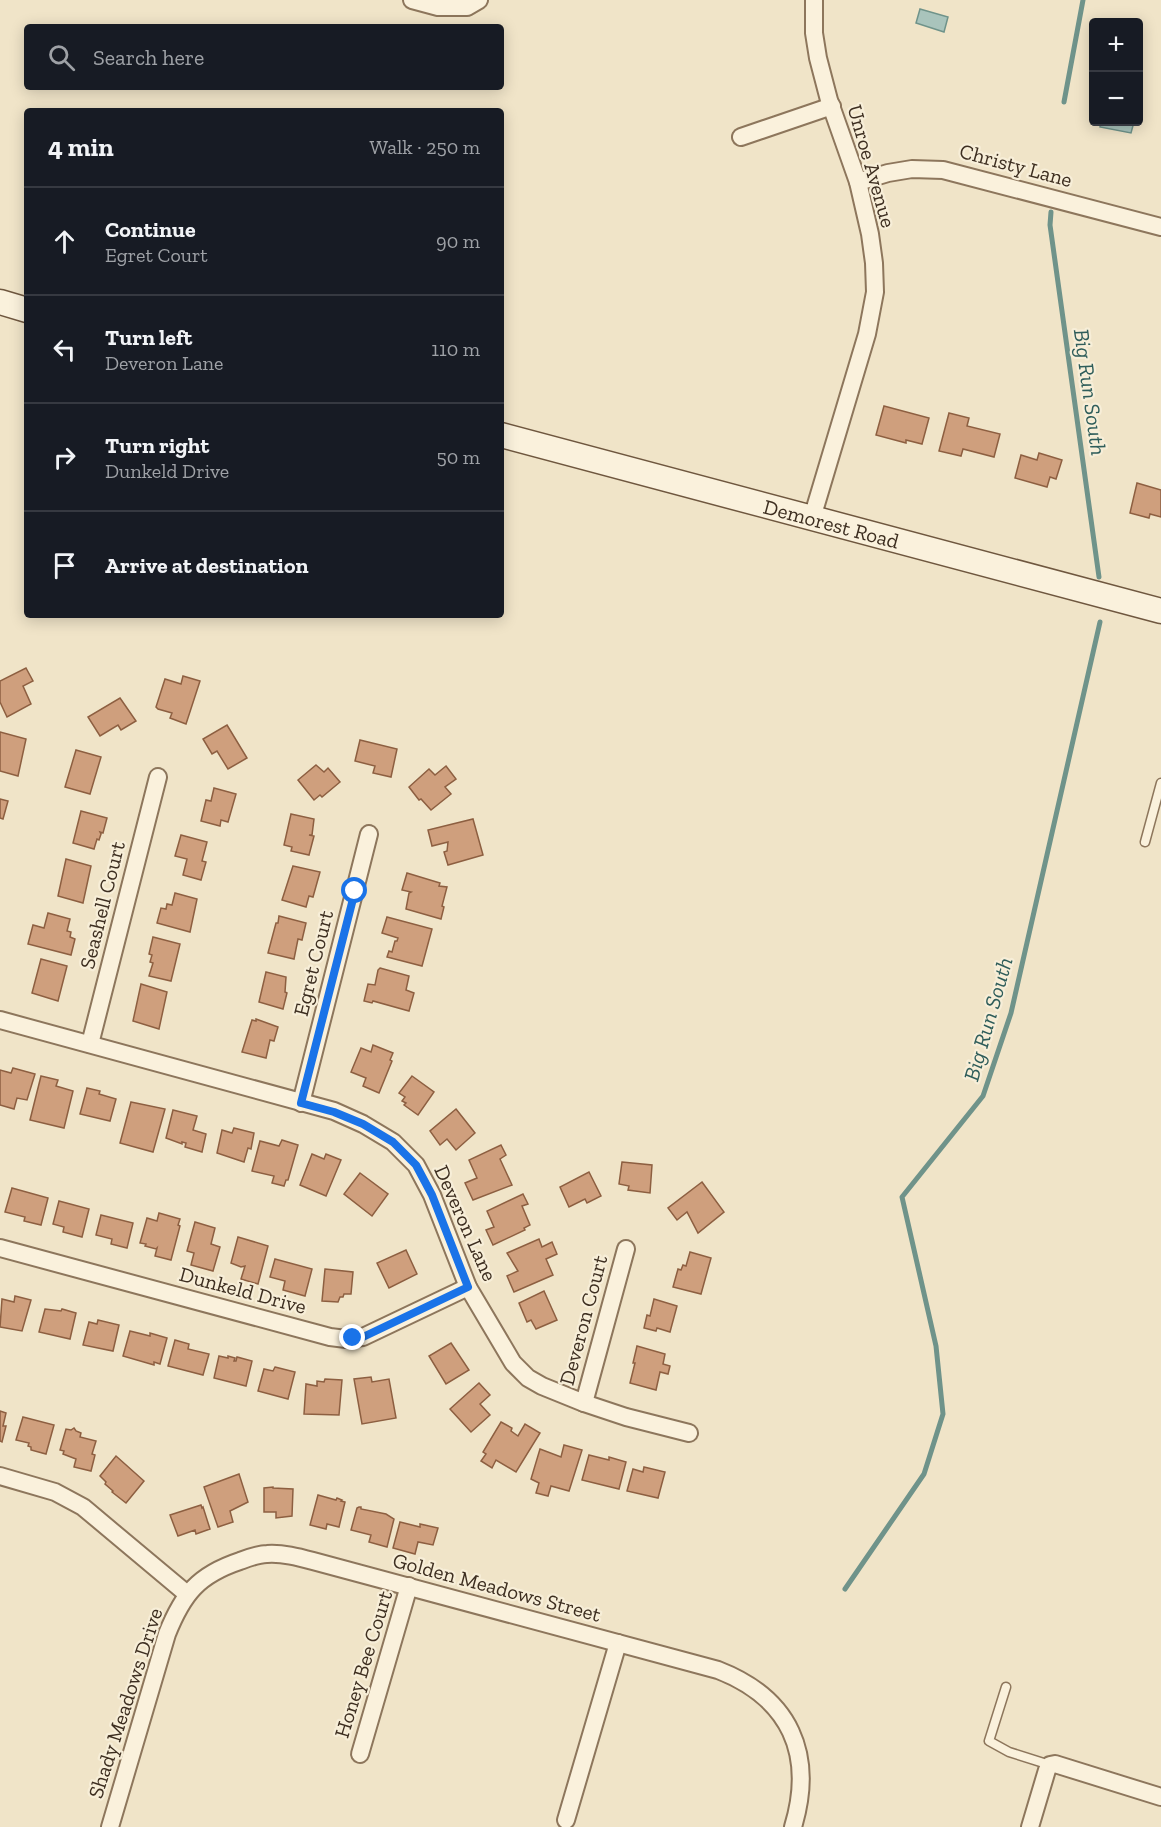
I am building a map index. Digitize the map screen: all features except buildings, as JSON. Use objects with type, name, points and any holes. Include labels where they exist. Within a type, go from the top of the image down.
[{"type":"street","points":[[412,0],[438,7],[467,7],[479,0]]},
{"type":"street","name":"Unroe Avenue","points":[[812,518],[867,334],[873,303],[874,263],[858,182],[818,58],[814,33],[814,0]]},
{"type":"street","points":[[741,137],[832,106]]},
{"type":"street","name":"Christy Lane","points":[[858,182],[912,169],[943,170],[1161,227]]},
{"type":"street","points":[[0,302],[24,309]]},
{"type":"street","name":"Demorest Road","points":[[504,436],[1161,611]]},
{"type":"street","name":"Seashell Court","points":[[90,1044],[158,777]]},
{"type":"street","name":"Egret Court","points":[[301,1103],[369,834]]},
{"type":"street","name":"Deveron Lane","points":[[0,1020],[334,1112],[363,1124],[393,1142],[416,1165],[432,1195],[468,1287],[513,1363],[528,1378],[584,1403],[626,1417],[689,1433]]},
{"type":"street","name":"Dunkeld Drive","points":[[0,1248],[330,1337],[346,1339],[363,1337],[468,1287]]},
{"type":"street","name":"Deveron Court","points":[[584,1403],[626,1249]]},
{"type":"street","points":[[0,1476],[55,1492],[83,1507],[187,1594]]},
{"type":"street","name":"Golden Meadows Street","points":[[187,1594],[204,1577],[225,1566],[266,1554],[288,1555],[410,1586],[718,1670],[739,1678],[756,1689],[772,1704],[786,1721],[795,1742],[801,1765],[801,1788],[793,1827]]},
{"type":"street","name":"Honey Bee Court","points":[[360,1754],[410,1586]]},
{"type":"street","name":"Shady Meadows Drive","points":[[110,1827],[167,1634],[176,1610],[187,1594]]},
{"type":"street","points":[[566,1820],[618,1643]]},
{"type":"street","points":[[1030,1827],[1050,1765],[1055,1764],[1161,1797]]},
{"type":"lane","points":[[1145,842],[1161,783]]},
{"type":"lane","points":[[1006,1687],[989,1740],[1009,1752],[1050,1765]]},
{"type":"water","points":[[920,9],[948,17],[944,32],[916,23]]},
{"type":"water","points":[[1100,126],[1133,126],[1131,133]]},
{"type":"waterway","name":"Big Run South","points":[[1064,102],[1083,0]]},
{"type":"waterway","name":"Big Run South","points":[[1051,212],[1050,225],[1099,577]]},
{"type":"waterway","name":"Big Run South","points":[[845,1589],[924,1474],[943,1414],[936,1346],[902,1197],[983,1096],[1011,1013],[1100,622]]},
{"type":"route","points":[[353,1338],[363,1337],[468,1287],[432,1195],[416,1165],[393,1142],[363,1124],[334,1112],[301,1103],[355,891]]}]
